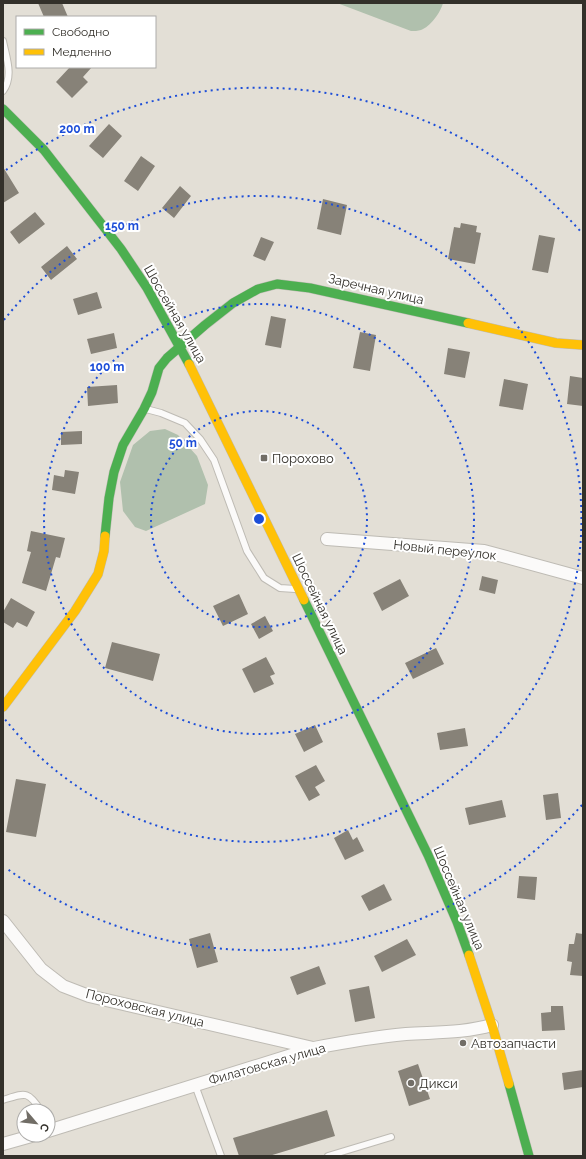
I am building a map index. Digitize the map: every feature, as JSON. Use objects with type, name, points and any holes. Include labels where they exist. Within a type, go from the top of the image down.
[{"type":"main road","name":"Шоссейная улица","points":[[3,109],[44,150],[121,249],[147,288],[180,346],[220,425],[298,590],[428,855],[457,922],[492,1026],[529,1156]]},
{"type":"main road","name":"Заречная улица","points":[[3,707],[75,611],[98,574],[104,550],[109,498],[114,472],[123,445],[152,392],[159,368],[180,346],[233,303],[258,289],[277,284],[310,288],[556,343],[583,345]]},
{"type":"street","name":"Новый переулок","points":[[327,539],[484,551],[583,578]]},
{"type":"street","name":"Пороховская улица","points":[[3,921],[41,969],[63,986],[89,996],[314,1048]]},
{"type":"street","name":"Филатовская улица","points":[[56,1127],[314,1048],[358,1040],[406,1034],[473,1030],[492,1026]]},
{"type":"street","points":[[3,1144],[16,1140]]},
{"type":"lane","points":[[3,41],[9,75],[8,85],[3,91]]},
{"type":"lane","points":[[144,409],[161,413],[185,424],[200,439],[214,460],[247,551],[264,578],[280,588],[298,590]]},
{"type":"lane","points":[[195,1085],[221,1156]]},
{"type":"lane","points":[[3,1100],[22,1094],[31,1096],[36,1103]]},
{"type":"lane","points":[[328,1156],[391,1137]]},
{"type":"green space","points":[[337,3],[443,3],[438,15],[428,26],[421,30],[411,31]]},
{"type":"green space","points":[[165,429],[178,435],[197,456],[208,485],[205,504],[146,531],[135,527],[123,511],[120,482],[133,445],[150,431]]},
{"type":"building","points":[[38,3],[62,3],[68,16],[44,16]]},
{"type":"building","points":[[69,68],[91,68],[83,77],[88,82],[72,98],[56,82]]},
{"type":"building","points":[[109,124],[122,136],[103,158],[89,146]]},
{"type":"building","points":[[141,156],[155,166],[138,191],[124,181]]},
{"type":"building","points":[[3,167],[19,193],[3,203]]},
{"type":"building","points":[[180,186],[191,196],[174,218],[162,208]]},
{"type":"building","points":[[323,199],[347,205],[341,235],[317,229]]},
{"type":"building","points":[[35,212],[45,224],[19,244],[10,232]]},
{"type":"building","points":[[461,223],[477,226],[476,232],[481,233],[475,264],[448,259],[454,227],[460,228]]},
{"type":"building","points":[[539,235],[555,238],[548,273],[532,270]]},
{"type":"building","points":[[261,237],[274,242],[265,261],[253,256]]},
{"type":"building","points":[[67,246],[77,259],[51,280],[41,267]]},
{"type":"building","points":[[97,292],[102,308],[78,315],[73,299]]},
{"type":"building","points":[[271,316],[286,319],[281,348],[265,345]]},
{"type":"building","points":[[360,332],[376,335],[370,371],[353,368]]},
{"type":"building","points":[[114,333],[117,348],[91,354],[87,339]]},
{"type":"building","points":[[448,348],[470,352],[465,378],[444,374]]},
{"type":"building","points":[[570,376],[583,378],[583,406],[567,404]]},
{"type":"building","points":[[504,379],[528,384],[523,410],[499,406]]},
{"type":"building","points":[[117,385],[118,403],[88,406],[87,387]]},
{"type":"building","points":[[82,431],[82,444],[61,445],[61,432]]},
{"type":"building","points":[[65,470],[79,472],[75,494],[52,490],[54,475],[64,477]]},
{"type":"building","points":[[31,531],[65,538],[60,558],[56,557],[46,591],[22,583],[31,552],[27,551]]},
{"type":"building","points":[[482,576],[498,580],[495,594],[479,590]]},
{"type":"building","points":[[400,579],[409,596],[382,611],[373,593]]},
{"type":"building","points":[[239,594],[248,614],[223,626],[213,606]]},
{"type":"building","points":[[11,598],[35,612],[27,627],[17,622],[13,628],[3,622],[3,612]]},
{"type":"building","points":[[265,616],[273,631],[259,639],[251,624]]},
{"type":"building","points":[[112,642],[160,654],[153,681],[105,668]]},
{"type":"building","points":[[436,648],[444,664],[413,679],[405,663]]},
{"type":"building","points":[[266,657],[275,674],[270,676],[274,684],[254,693],[242,669]]},
{"type":"building","points":[[315,725],[323,742],[304,752],[295,734]]},
{"type":"building","points":[[465,728],[468,746],[440,750],[437,733]]},
{"type":"building","points":[[316,765],[325,781],[315,787],[320,795],[309,801],[295,776]]},
{"type":"building","points":[[16,779],[46,784],[36,837],[6,832]]},
{"type":"building","points":[[558,793],[561,818],[546,820],[543,795]]},
{"type":"building","points":[[502,800],[506,817],[469,825],[465,808]]},
{"type":"building","points":[[348,830],[353,840],[357,837],[364,851],[345,860],[334,838]]},
{"type":"building","points":[[519,876],[537,877],[535,900],[517,898]]},
{"type":"building","points":[[384,884],[392,900],[369,911],[361,896]]},
{"type":"building","points":[[210,933],[218,962],[197,968],[189,939]]},
{"type":"building","points":[[576,933],[583,934],[583,976],[570,975],[572,962],[567,961],[569,944],[574,944]]},
{"type":"building","points":[[407,939],[416,955],[382,972],[374,956]]},
{"type":"building","points":[[319,966],[326,984],[297,995],[290,977]]},
{"type":"building","points":[[369,986],[375,1018],[355,1022],[349,990]]},
{"type":"building","points":[[551,1006],[563,1006],[565,1030],[542,1031],[541,1013],[551,1012]]},
{"type":"building","points":[[418,1064],[430,1099],[409,1106],[398,1071]]},
{"type":"building","points":[[583,1070],[583,1087],[564,1090],[562,1073]]},
{"type":"building","points":[[327,1110],[335,1136],[269,1156],[239,1156],[233,1138]]},
{"type":"traffic: fast","points":[[3,109],[44,150],[121,249],[147,288],[189,364]]},
{"type":"traffic: fast","points":[[105,536],[109,498],[114,472],[123,445],[152,392],[159,368],[167,358],[233,303],[258,289],[277,284],[310,288],[468,323]]},
{"type":"traffic: fast","points":[[304,600],[428,855],[457,922],[469,955]]},
{"type":"traffic: fast","points":[[509,1084],[529,1156]]},
{"type":"traffic: slow","points":[[468,323],[556,343],[583,345]]},
{"type":"traffic: slow","points":[[189,364],[304,600]]},
{"type":"traffic: slow","points":[[3,707],[75,611],[98,574],[104,551],[105,536]]},
{"type":"traffic: slow","points":[[469,955],[492,1025],[509,1084]]},
{"type":"place","name":"Порохово","points":[[264,458]]},
{"type":"place","name":"Автозапчасти","points":[[463,1043]]},
{"type":"place","name":"Дикси","points":[[411,1083]]}]
